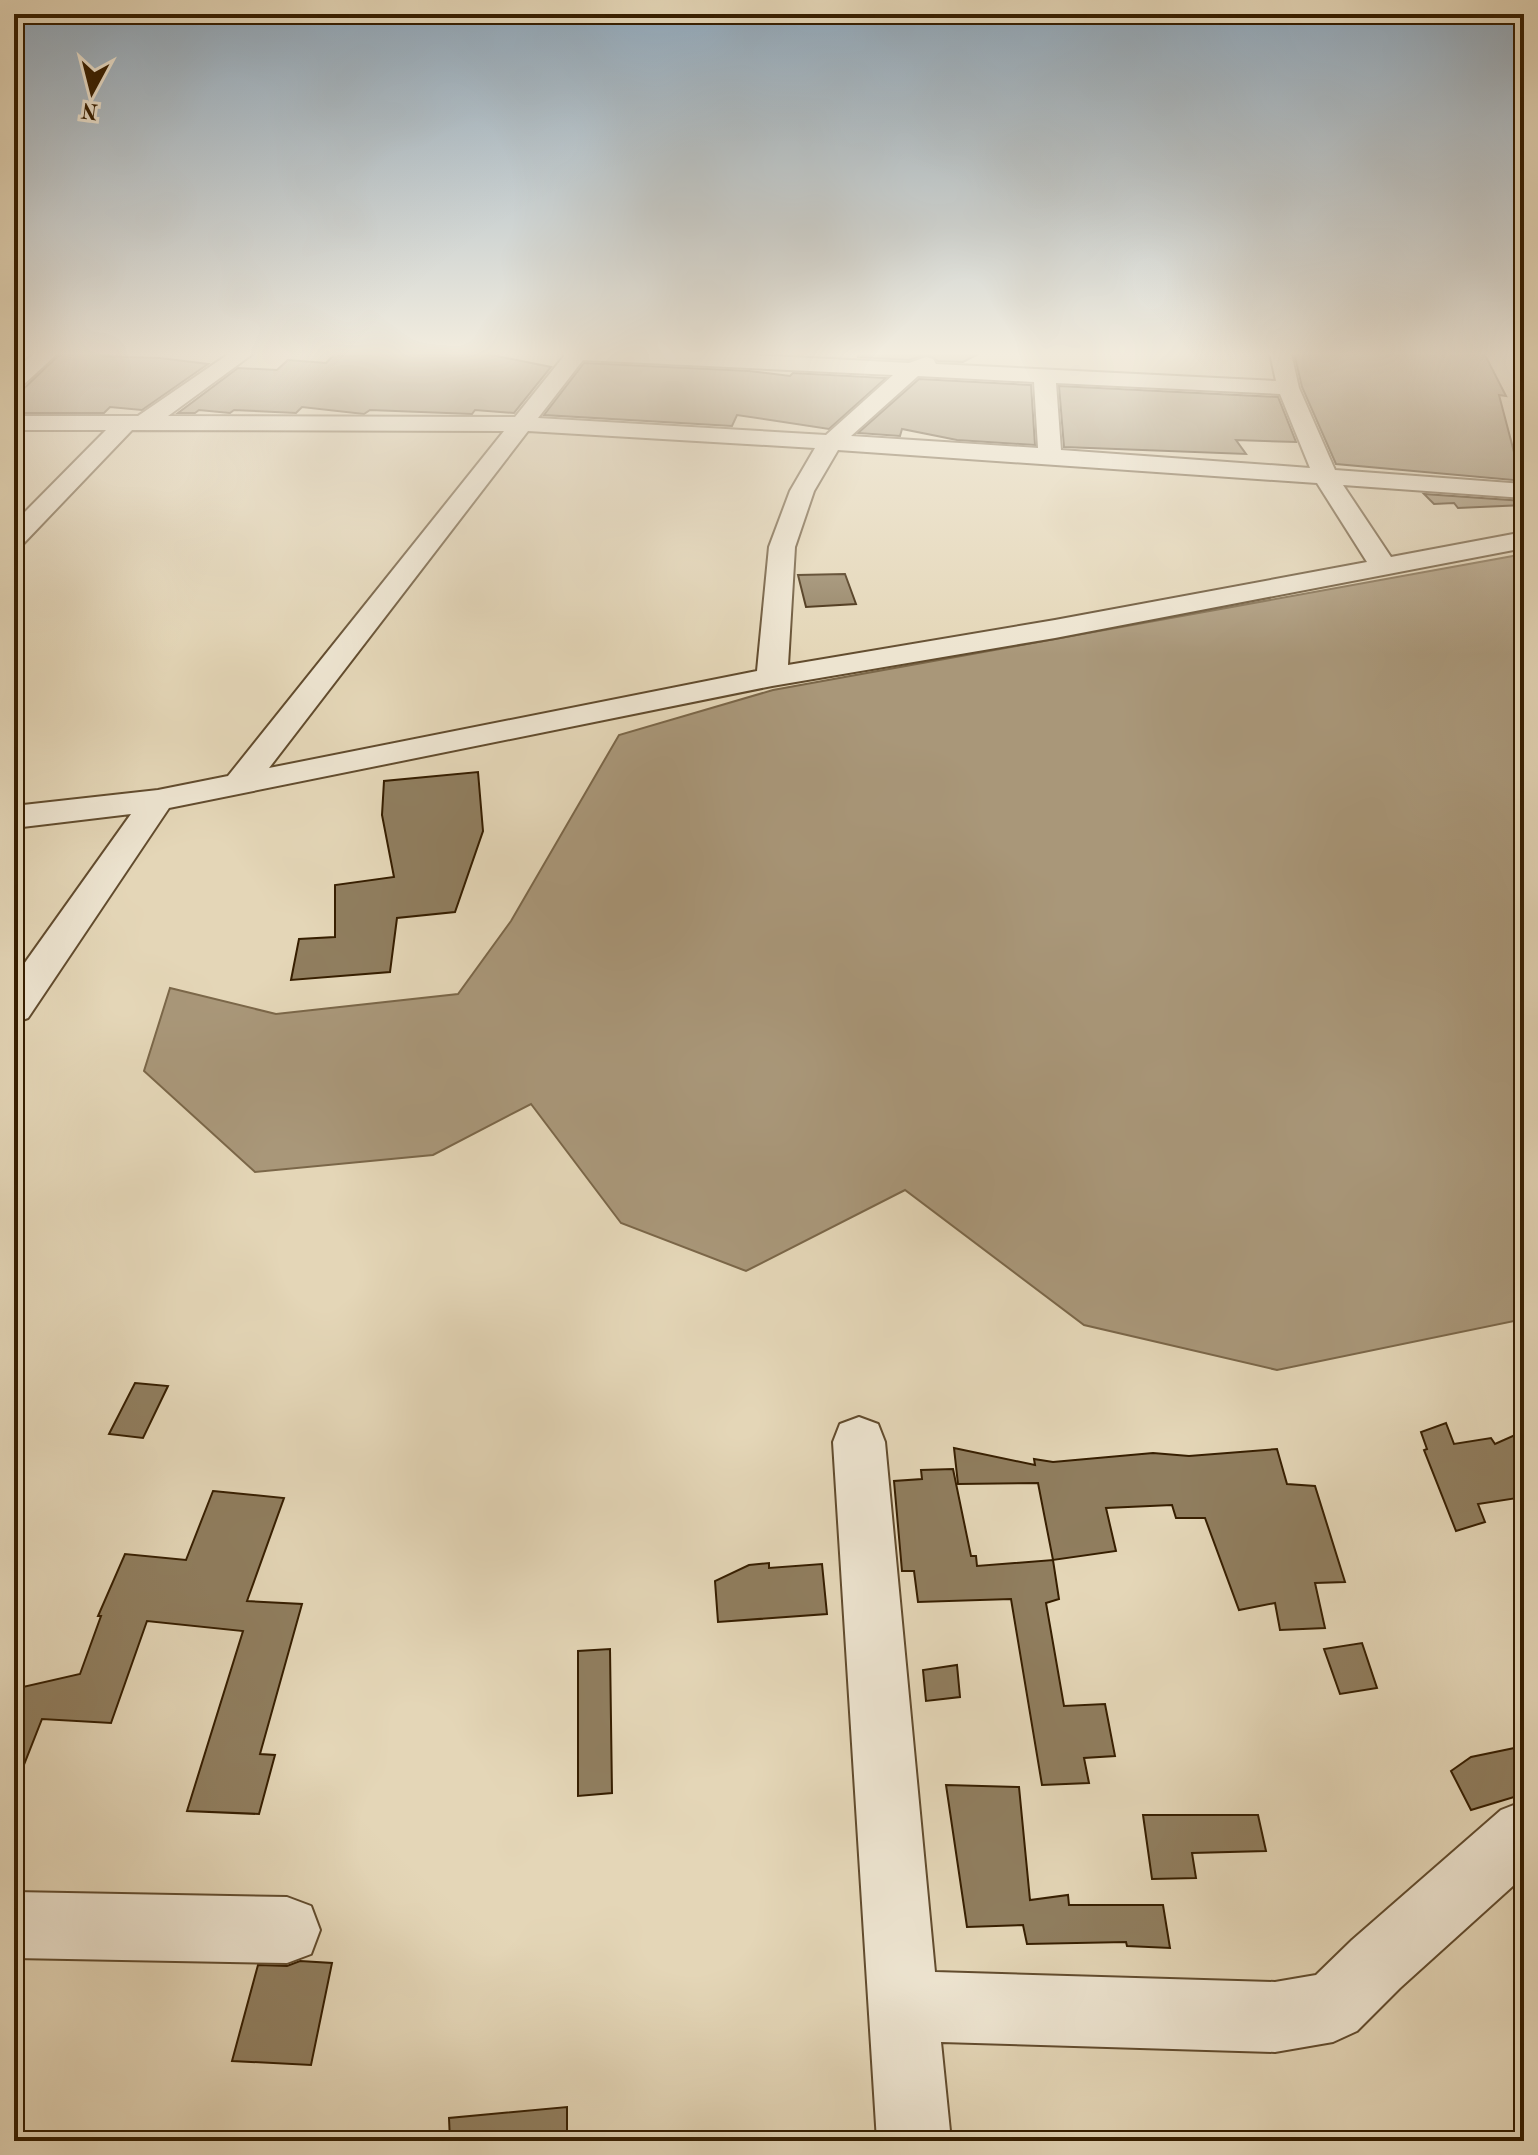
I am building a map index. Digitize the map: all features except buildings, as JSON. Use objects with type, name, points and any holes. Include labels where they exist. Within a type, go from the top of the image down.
[{"type":"street","points":[[14,538],[103,454]]},
{"type":"street","points":[[239,784],[500,454]]},
{"type":"street","points":[[772,677],[782,547],[802,491],[824,454]]},
{"type":"street","points":[[1005,454],[1524,491]]},
{"type":"street","points":[[1316,454],[1325,476],[1384,567]]},
{"type":"street","points":[[14,817],[158,800],[772,677],[1055,629],[1524,540]]},
{"type":"street","points":[[14,1008],[158,800]]},
{"type":"street","points":[[859,1442],[914,2141]]},
{"type":"street","points":[[904,2006],[1275,2017],[1333,2007],[1376,1964],[1524,1833]]},
{"type":"street","points":[[14,1925],[287,1930]]},
{"type":"shaded area","points":[[1524,554],[1524,1319],[1277,1370],[1084,1325],[905,1190],[746,1271],[621,1223],[531,1104],[433,1155],[255,1172],[144,1071],[170,988],[276,1014],[458,994],[511,921],[619,735],[773,690]]}]
